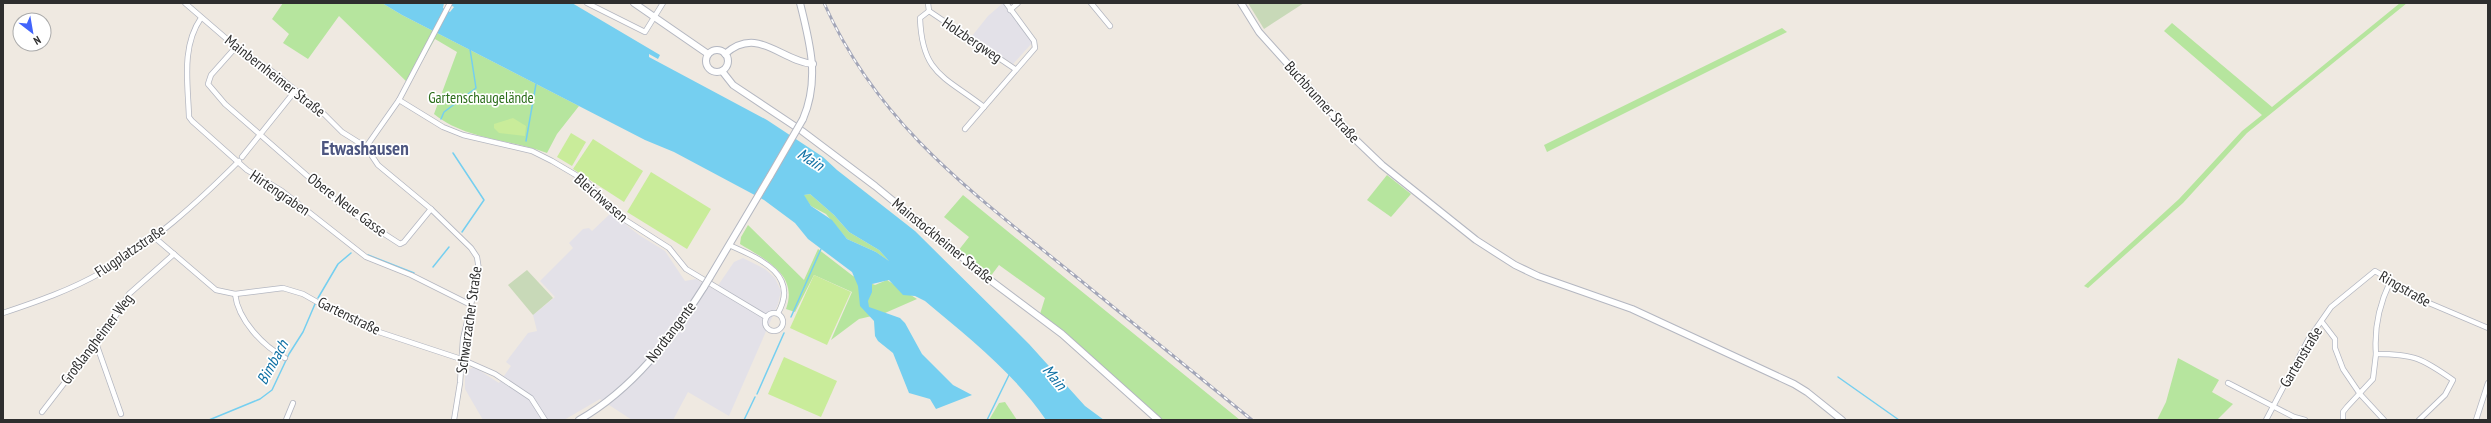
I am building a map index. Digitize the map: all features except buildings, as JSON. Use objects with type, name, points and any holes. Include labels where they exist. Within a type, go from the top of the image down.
[{"type":"main road","points":[[634,3],[653,18],[708,54]]},
{"type":"main road","points":[[726,54],[740,43],[755,42],[802,62],[813,64],[810,40],[800,3]]},
{"type":"main road","name":"Buchbrunner Straße","points":[[1241,3],[1259,32],[1358,142],[1382,165],[1476,240],[1515,266],[1538,276],[1632,309],[1794,384],[1807,392],[1842,420]]},
{"type":"main road","points":[[717,50],[726,54],[728,63],[722,71],[714,72],[708,68],[706,60],[708,54],[717,50]]},
{"type":"main road","name":"Nordtangente","points":[[579,420],[590,417],[620,391],[650,362],[678,327],[742,224],[803,119],[811,94],[813,64]]},
{"type":"main road","name":"Mainstockheimer Straße","points":[[722,71],[733,85],[802,131],[864,178],[990,280],[1062,334],[1158,420]]},
{"type":"street","name":"Mainbernheimer Straße","points":[[185,3],[236,47],[295,91],[342,132],[366,147]]},
{"type":"street","points":[[366,147],[399,100],[450,3]]},
{"type":"street","points":[[587,3],[645,32],[663,3]]},
{"type":"street","points":[[928,3],[929,11],[920,18],[922,46],[928,61],[937,71],[984,107]]},
{"type":"street","points":[[965,129],[1015,69],[1035,48],[1035,44],[1006,3]]},
{"type":"street","points":[[1010,10],[1018,3]]},
{"type":"street","points":[[1091,3],[1110,26]]},
{"type":"street","name":"Holzbergweg","points":[[929,11],[1015,69]]},
{"type":"street","name":"Hirtengraben","points":[[201,18],[194,28],[188,49],[189,117],[238,162],[293,200],[366,257],[411,275],[469,304]]},
{"type":"street","name":"Obere Neue Gasse","points":[[236,47],[211,75],[208,84],[225,104],[259,135],[349,211],[398,243],[404,242],[431,209]]},
{"type":"street","points":[[242,156],[295,91]]},
{"type":"street","name":"Bleichwasen","points":[[399,100],[443,127],[463,135],[532,151],[558,164],[586,181],[619,216],[669,248],[686,269],[766,317],[764,323],[771,331],[778,330],[782,327],[783,321],[778,313],[784,293],[778,275],[761,261],[729,245]]},
{"type":"street","name":"Schwarzacher Straße","points":[[366,147],[378,165],[431,209],[462,238],[477,257],[479,270],[469,304],[461,359],[457,409],[454,420]]},
{"type":"street","name":"Flugplatzstraße","points":[[3,314],[80,283],[115,264],[154,237],[210,192],[238,162]]},
{"type":"street","name":"Gartenstraße","points":[[154,237],[216,290],[235,294],[283,288],[303,294],[334,311],[379,332],[461,359],[495,374],[526,393],[545,420]]},
{"type":"street","name":"Großlangheimer Weg","points":[[42,412],[96,343],[129,294],[174,254]]},
{"type":"street","name":"Ringstraße","points":[[2331,307],[2375,271],[2390,282],[2428,304],[2488,328]]},
{"type":"street","points":[[2343,420],[2343,412],[2373,379],[2376,354],[2377,323],[2382,299],[2390,282]]},
{"type":"street","points":[[235,294],[236,303],[252,330],[274,352],[285,358]]},
{"type":"street","name":"Gartenstraße","points":[[2266,420],[2308,340],[2331,307]]},
{"type":"street","points":[[766,317],[772,312],[778,313]]},
{"type":"street","points":[[2322,322],[2335,339],[2335,348],[2343,369],[2360,394],[2384,420]]},
{"type":"street","points":[[96,343],[121,414]]},
{"type":"street","points":[[2376,354],[2407,355],[2420,358],[2453,380],[2445,395],[2423,419]]},
{"type":"street","points":[[2228,383],[2273,406],[2305,420]]},
{"type":"street","points":[[2476,420],[2488,383]]},
{"type":"street","points":[[286,420],[293,403]]},
{"type":"shaded area","points":[[1003,3],[1033,42],[1013,64],[972,36],[988,16]]},
{"type":"shaded area","points":[[611,213],[639,235],[665,251],[685,281],[696,279],[715,290],[734,262],[743,258],[765,269],[775,278],[781,291],[778,304],[729,416],[688,392],[673,420],[632,420],[600,399],[564,420],[483,420],[465,389],[465,371],[474,367],[499,383],[511,366],[506,362],[528,333],[537,331],[533,315],[555,297],[540,281],[573,248],[569,243],[583,229],[589,228],[592,231]]},
{"type":"green space","name":"Gartenschaugelände","points":[[283,3],[382,3],[402,15],[579,106],[557,134],[547,153],[533,148],[474,134],[447,123],[434,114],[457,52],[435,39],[409,84],[339,16],[308,59],[283,43],[289,34],[272,19]]},
{"type":"green space","points":[[1248,3],[1304,3],[1264,29]]},
{"type":"green space","points":[[2400,3],[2407,3],[2247,133],[2183,203],[2088,288],[2084,286],[2179,199],[2242,131],[2262,115],[2164,31],[2172,23],[2272,107]]},
{"type":"green space","points":[[1782,28],[1787,32],[1547,152],[1544,145]]},
{"type":"green space","points":[[513,118],[526,126],[525,136],[499,133],[494,128],[494,124]]},
{"type":"green space","points":[[571,133],[586,142],[572,166],[557,157]]},
{"type":"green space","points":[[593,139],[643,171],[624,202],[573,169]]},
{"type":"green space","points":[[651,172],[711,209],[687,249],[627,212]]},
{"type":"green space","points":[[1387,175],[1411,194],[1391,217],[1367,200]]},
{"type":"green space","points":[[810,194],[834,215],[849,232],[879,250],[890,262],[876,252],[847,239],[826,214],[811,206],[803,195]]},
{"type":"green space","points":[[963,195],[1240,420],[1160,420],[1040,314],[1045,298],[999,265],[990,277],[958,251],[969,237],[944,217]]},
{"type":"green space","points":[[748,225],[804,280],[818,249],[853,276],[875,285],[887,280],[917,299],[885,313],[859,319],[831,340],[852,292],[814,275],[795,312],[786,309],[789,297],[788,286],[783,277],[769,262],[740,244],[741,237]]},
{"type":"green space","points":[[527,270],[553,298],[533,315],[508,285]]},
{"type":"green space","points":[[814,275],[851,292],[827,345],[790,328]]},
{"type":"green space","points":[[784,357],[837,381],[821,417],[768,394]]},
{"type":"green space","points":[[2178,358],[2219,380],[2212,392],[2233,404],[2217,420],[2157,420],[2166,402]]},
{"type":"green space","points":[[1005,402],[1017,420],[989,420],[999,403]]},
{"type":"water","name":"Main","points":[[382,3],[444,3],[443,8],[450,12],[454,7],[447,3],[572,3],[660,55],[658,59],[649,54],[649,57],[767,120],[823,157],[837,170],[915,231],[1029,344],[1085,406],[1104,420],[1046,420],[1020,387],[990,356],[925,301],[915,296],[903,295],[889,280],[872,284],[872,292],[868,301],[869,307],[900,318],[905,323],[922,354],[953,385],[972,395],[936,409],[930,399],[909,393],[893,353],[878,341],[875,336],[874,321],[860,306],[858,286],[852,272],[808,239],[795,223],[764,200],[674,152],[645,140],[402,15]],"holes":[[[810,194],[834,215],[849,232],[879,250],[889,261],[876,252],[847,239],[832,220],[811,206],[804,195]]]},
{"type":"waterway","name":"Bimbach","points":[[441,119],[444,112],[476,88],[470,49]]},
{"type":"waterway","points":[[526,141],[536,84]]},
{"type":"waterway","name":"Bimbach","points":[[453,153],[484,200],[462,232]]},
{"type":"waterway","name":"Bimbach","points":[[433,267],[449,247]]},
{"type":"waterway","points":[[791,317],[821,249]]},
{"type":"waterway","name":"Bimbach","points":[[318,298],[338,264],[351,253]]},
{"type":"waterway","name":"Bimbach","points":[[368,255],[414,273]]},
{"type":"waterway","name":"Bimbach","points":[[209,420],[260,399],[272,390],[289,354],[303,332],[315,304]]},
{"type":"waterway","points":[[757,394],[784,333]]},
{"type":"waterway","points":[[987,420],[1009,375]]},
{"type":"waterway","points":[[1838,377],[1899,420]]},
{"type":"waterway","points":[[744,420],[755,397]]},
{"type":"railway","points":[[824,3],[846,46],[871,85],[899,120],[929,152],[996,212],[1252,420]]},
{"type":"district","name":"Etwashausen","points":[[365,148]]}]
